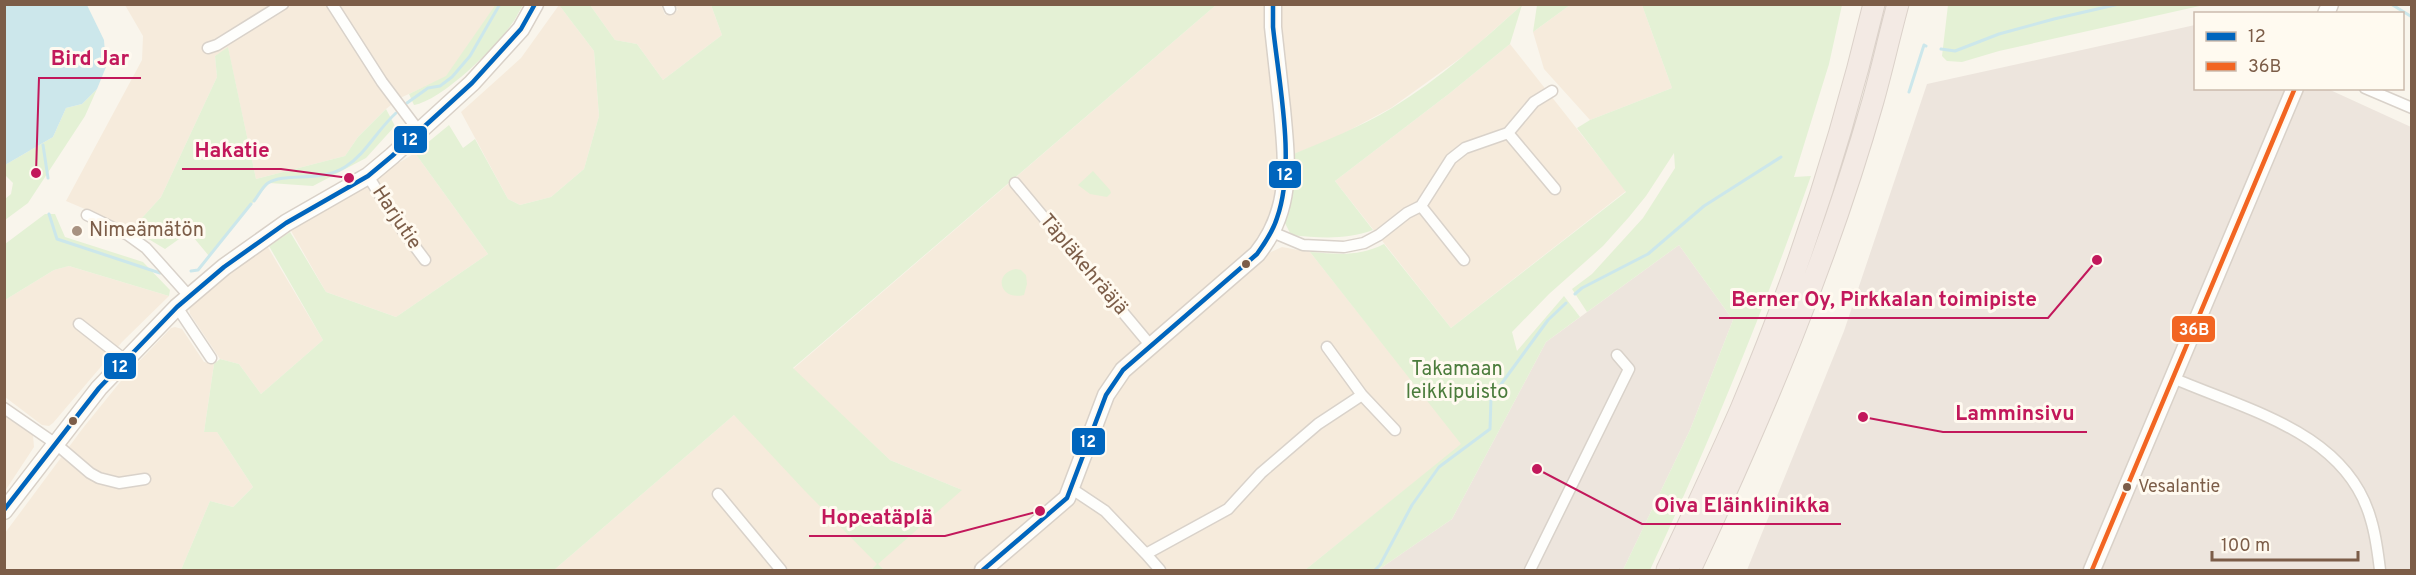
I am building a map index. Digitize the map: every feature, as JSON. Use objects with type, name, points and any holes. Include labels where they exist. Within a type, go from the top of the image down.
[{"type":"highway","points":[[1667,570],[1741,408],[1793,272],[1824,185],[1857,75],[1874,4]]},
{"type":"highway","points":[[1690,570],[1761,416],[1814,279],[1873,101],[1898,4]]},
{"type":"highway","points":[[1701,570],[1725,496]]},
{"type":"street","points":[[208,48],[217,45],[282,4]]},
{"type":"street","points":[[332,4],[382,82],[418,130]]},
{"type":"street","points":[[4,511],[99,388],[183,301],[224,267],[286,223],[368,176],[392,156],[472,83],[503,51],[521,29],[535,4]]},
{"type":"street","points":[[983,570],[1067,498],[1106,395],[1123,370],[1257,254],[1272,232],[1284,198],[1287,171],[1273,27],[1273,4]]},
{"type":"street","points":[[2092,570],[2294,90]]},
{"type":"street","points":[[2370,90],[2412,108]]},
{"type":"street","points":[[1272,232],[1303,245],[1344,247],[1364,243],[1421,206],[1451,159],[1466,148],[1508,134],[1534,102],[1552,91]]},
{"type":"street","points":[[1508,134],[1556,189]]},
{"type":"street","name":"Harjutie","points":[[368,176],[398,224],[425,260]]},
{"type":"street","name":"Täpläkehrääjä","points":[[1015,183],[1151,346]]},
{"type":"street","points":[[1421,206],[1464,260]]},
{"type":"street","points":[[87,215],[128,235],[146,248],[183,301],[211,358]]},
{"type":"street","points":[[79,324],[125,360]]},
{"type":"street","points":[[1327,347],[1362,395],[1395,430]]},
{"type":"street","points":[[1530,570],[1629,369],[1617,355]]},
{"type":"street","points":[[2173,378],[2308,436],[2322,447],[2347,474],[2363,500],[2371,520],[2380,570]]},
{"type":"street","points":[[1146,554],[1228,509],[1261,473],[1318,424],[1362,395]]},
{"type":"street","points":[[4,408],[56,444],[90,473],[108,482],[130,483],[146,479]]},
{"type":"street","points":[[1072,489],[1105,511],[1160,570]]},
{"type":"street","points":[[718,494],[781,570]]},
{"type":"shaded area","points":[[125,5],[496,5],[446,77],[400,98],[358,137],[345,156],[256,179],[228,48],[215,56],[217,77],[161,197],[132,229],[66,201],[142,60],[143,36]]},
{"type":"shaded area","points":[[559,5],[594,51],[599,116],[584,169],[551,197],[520,205],[508,199],[461,112],[521,58]]},
{"type":"shaded area","points":[[590,5],[661,5],[665,15],[678,10],[675,5],[711,5],[722,35],[663,80],[637,44],[615,40]]},
{"type":"shaded area","points":[[1216,5],[1267,5],[1279,140],[1276,200],[1266,229],[1237,263],[1124,360],[1067,488],[979,570],[884,570],[877,565],[871,570],[554,570],[734,415],[962,490],[890,460],[793,369]]},
{"type":"shaded area","points":[[1277,5],[1522,5],[1469,52],[1391,108],[1335,138],[1291,155]]},
{"type":"shaded area","points":[[1570,5],[1642,5],[1672,88],[1590,120],[1544,69],[1533,32]]},
{"type":"shaded area","points":[[2194,25],[2194,90],[2330,90],[2411,127],[2411,570],[1747,570],[1844,331],[1927,84]]},
{"type":"shaded area","points":[[1510,44],[1626,191],[1451,328],[1335,181]]},
{"type":"shaded area","points":[[415,153],[488,254],[396,317],[326,292],[290,229]]},
{"type":"shaded area","points":[[266,244],[323,340],[261,394],[239,364],[220,359],[190,314],[189,306]]},
{"type":"shaded area","points":[[1679,245],[1733,320],[1690,430],[1623,570],[1378,570],[1452,519],[1546,342]]},
{"type":"shaded area","points":[[1282,247],[1310,252],[1462,444],[1305,570],[994,570],[1072,504],[1079,493],[1111,396],[1127,373],[1271,252]]},
{"type":"shaded area","points":[[69,266],[169,296],[122,342],[53,423],[49,426],[42,425],[5,397],[5,300],[54,270]]},
{"type":"shaded area","points":[[171,328],[182,329],[204,362],[214,364],[204,432],[217,432],[253,487],[233,507],[210,501],[181,570],[5,570],[5,533],[125,376]]},
{"type":"shaded area","points":[[5,414],[33,435],[34,447],[5,491]]},
{"type":"green space","points":[[496,4],[523,5],[503,35],[467,72],[439,94],[414,105],[409,94],[446,76]]},
{"type":"green space","points":[[1537,4],[1570,5],[1533,32]]},
{"type":"green space","points":[[1948,4],[2204,5],[1999,51],[1962,62],[1947,61],[1942,56]]},
{"type":"green space","points":[[559,5],[590,5],[615,40],[637,44],[663,80],[722,35],[711,5],[1216,5],[793,368],[890,460],[962,490],[878,564],[884,570],[871,570],[877,564],[734,415],[554,570],[181,570],[210,501],[233,507],[253,487],[217,432],[204,432],[214,364],[220,359],[239,364],[261,394],[323,340],[269,246],[290,232],[326,292],[396,317],[488,254],[415,153],[449,125],[463,148],[475,139],[508,199],[520,205],[551,197],[584,169],[599,116],[594,51]]},
{"type":"green space","points":[[1522,5],[1510,44],[1335,181],[1373,230],[1343,237],[1291,235],[1285,223],[1292,185],[1291,155],[1368,121],[1409,97],[1459,60]]},
{"type":"green space","name":"Takamaan leikkipuisto","points":[[1642,5],[1842,5],[1829,64],[1794,177],[1811,176],[1735,375],[1650,570],[1623,570],[1690,430],[1733,320],[1679,245],[1587,312],[1572,289],[1592,274],[1643,218],[1675,168],[1674,153],[1646,196],[1603,246],[1549,294],[1512,332],[1517,351],[1564,296],[1580,317],[1546,342],[1452,519],[1378,570],[1305,570],[1461,444],[1310,252],[1357,253],[1384,244],[1451,328],[1626,192],[1577,128],[1590,120],[1672,88]]},
{"type":"green space","points":[[228,47],[256,179],[345,156],[358,137],[386,109],[395,126],[366,158],[313,186],[269,183],[209,256],[189,232],[165,249],[132,229],[161,197],[217,77],[215,56]]},
{"type":"green space","points":[[97,89],[85,116],[28,203],[5,220],[5,199],[11,194],[13,183],[5,175],[5,165],[53,137],[66,108],[82,104]]},
{"type":"green space","points":[[1093,171],[1110,190],[1111,193],[1107,197],[1090,194],[1078,185]]},
{"type":"green space","points":[[45,214],[55,214],[65,237],[143,262],[170,290],[169,296],[69,266],[54,270],[5,300],[5,244]]},
{"type":"green space","points":[[1016,269],[1026,275],[1027,284],[1024,295],[1009,294],[1002,286],[1004,276]]},
{"type":"water","points":[[5,4],[87,5],[104,40],[106,67],[97,89],[82,104],[66,108],[53,137],[5,165]]},
{"type":"waterway","points":[[407,103],[428,88],[440,86],[452,77],[470,56],[500,4]]},
{"type":"waterway","points":[[1941,49],[1955,51],[1999,34],[2119,4]]},
{"type":"waterway","points":[[2391,4],[2404,12]]},
{"type":"waterway","points":[[2404,12],[2412,17]]},
{"type":"waterway","points":[[1909,92],[1924,45],[1926,46]]},
{"type":"waterway","points":[[254,201],[266,184],[275,180],[325,175],[345,167],[359,155],[396,113]]},
{"type":"waterway","points":[[43,145],[48,178]]},
{"type":"waterway","points":[[1575,294],[1582,288],[1648,254],[1704,206],[1781,157]]},
{"type":"waterway","points":[[191,271],[198,270],[251,204]]},
{"type":"waterway","points":[[49,214],[57,239],[160,273]]},
{"type":"waterway","points":[[1375,570],[1380,565],[1412,505],[1439,467],[1490,429],[1491,398],[1548,320],[1566,303]]},
{"type":"transit line","name":"12","points":[[4,510],[99,388],[177,307],[224,267],[286,223],[368,176],[392,156],[472,83],[521,29],[535,4]]},
{"type":"transit line","name":"12","points":[[983,570],[1067,498],[1106,395],[1123,370],[1257,254],[1271,232],[1283,197],[1286,149],[1273,27],[1273,4]]},
{"type":"transit line","name":"36B","points":[[2092,570],[2294,90]]},
{"type":"place","name":"Bird Jar","points":[[36,173]]},
{"type":"place","name":"Hakatie","points":[[349,178]]},
{"type":"place","name":"Nimeämätön","points":[[77,231]]},
{"type":"place","name":"Berner Oy, Pirkkalan toimipiste","points":[[2097,260]]},
{"type":"place","name":"Lamminsivu","points":[[1863,417]]},
{"type":"place","name":"Oiva Eläinklinikka","points":[[1537,469]]},
{"type":"place","name":"Vesalantie","points":[[2127,487]]},
{"type":"place","name":"Hopeatäplä","points":[[1040,511]]}]
